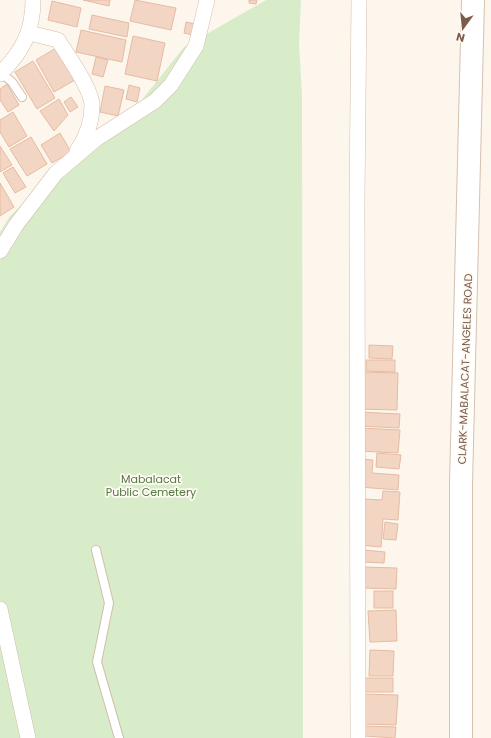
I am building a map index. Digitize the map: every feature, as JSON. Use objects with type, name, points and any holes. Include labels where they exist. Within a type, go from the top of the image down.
[{"type":"main road","name":"CLARK-MABALACAT-ANGELES ROAD","points":[[461,738],[461,484],[473,0]]},
{"type":"street","points":[[1,74],[29,33],[33,0]]},
{"type":"street","points":[[0,251],[16,225],[56,173],[96,139],[155,101],[171,85],[196,46],[207,0]]},
{"type":"street","points":[[358,738],[357,200],[359,0]]},
{"type":"street","points":[[29,33],[58,40],[81,77],[92,104],[90,124],[83,142],[72,159]]},
{"type":"street","points":[[0,609],[28,738]]},
{"type":"lane","points":[[1,74],[12,82],[22,97]]},
{"type":"lane","points":[[96,550],[108,602],[97,662],[119,738]]},
{"type":"green space","name":"Mabalacat Public Cemetery","points":[[266,0],[301,0],[299,43],[302,96],[303,738],[0,738],[0,232],[10,216],[60,169],[118,130],[184,47]]},
{"type":"building","points":[[83,0],[110,0],[109,6]]},
{"type":"building","points":[[135,0],[176,8],[171,30],[130,21]]},
{"type":"building","points":[[249,0],[257,0],[256,4],[249,3]]},
{"type":"building","points":[[52,1],[81,8],[77,27],[48,20]]},
{"type":"building","points":[[92,15],[129,23],[127,37],[89,29]]},
{"type":"building","points":[[186,22],[195,24],[193,35],[184,33]]},
{"type":"building","points":[[81,30],[126,40],[122,62],[76,52]]},
{"type":"building","points":[[133,36],[165,43],[157,81],[125,74]]},
{"type":"building","points":[[56,48],[75,80],[54,92],[36,60]]},
{"type":"building","points":[[96,57],[108,60],[103,77],[92,74]]},
{"type":"building","points":[[33,61],[55,98],[37,109],[15,72]]},
{"type":"building","points":[[7,84],[19,105],[8,112],[0,100],[0,89]]},
{"type":"building","points":[[129,85],[140,88],[137,102],[126,99]]},
{"type":"building","points":[[105,86],[124,90],[118,116],[100,112]]},
{"type":"building","points":[[71,97],[78,107],[70,112],[64,102]]},
{"type":"building","points":[[59,99],[68,115],[54,131],[40,111]]},
{"type":"building","points":[[13,112],[27,136],[9,147],[0,132],[0,120]]},
{"type":"building","points":[[60,133],[71,152],[52,163],[41,145]]},
{"type":"building","points":[[31,137],[47,164],[27,176],[10,149]]},
{"type":"building","points":[[0,146],[12,165],[0,172]]},
{"type":"building","points":[[13,167],[26,187],[15,193],[3,173]]},
{"type":"building","points":[[0,183],[14,207],[0,216]]},
{"type":"building","points":[[369,345],[393,346],[392,359],[369,358]]},
{"type":"building","points":[[366,360],[395,360],[395,372],[366,371]]},
{"type":"building","points":[[360,372],[398,373],[397,410],[359,409]]},
{"type":"building","points":[[359,412],[400,414],[399,428],[358,426]]},
{"type":"building","points":[[359,428],[400,430],[398,453],[358,451]]},
{"type":"building","points":[[377,453],[401,455],[399,469],[376,467]]},
{"type":"building","points":[[362,459],[373,460],[372,473],[399,475],[398,490],[359,487]]},
{"type":"building","points":[[383,491],[400,492],[398,520],[383,519],[381,547],[359,545],[365,499],[382,500]]},
{"type":"building","points":[[385,522],[398,524],[396,540],[383,539]]},
{"type":"building","points":[[364,550],[385,552],[384,563],[363,562]]},
{"type":"building","points":[[363,567],[397,568],[396,589],[362,588]]},
{"type":"building","points":[[374,591],[393,591],[393,608],[374,608]]},
{"type":"building","points":[[396,610],[397,641],[370,642],[368,611]]},
{"type":"building","points":[[370,650],[394,651],[393,676],[369,676]]},
{"type":"building","points":[[363,678],[393,678],[393,692],[363,692]]},
{"type":"building","points":[[364,694],[398,695],[396,725],[363,724]]},
{"type":"building","points":[[365,726],[396,727],[395,738],[364,736]]}]
